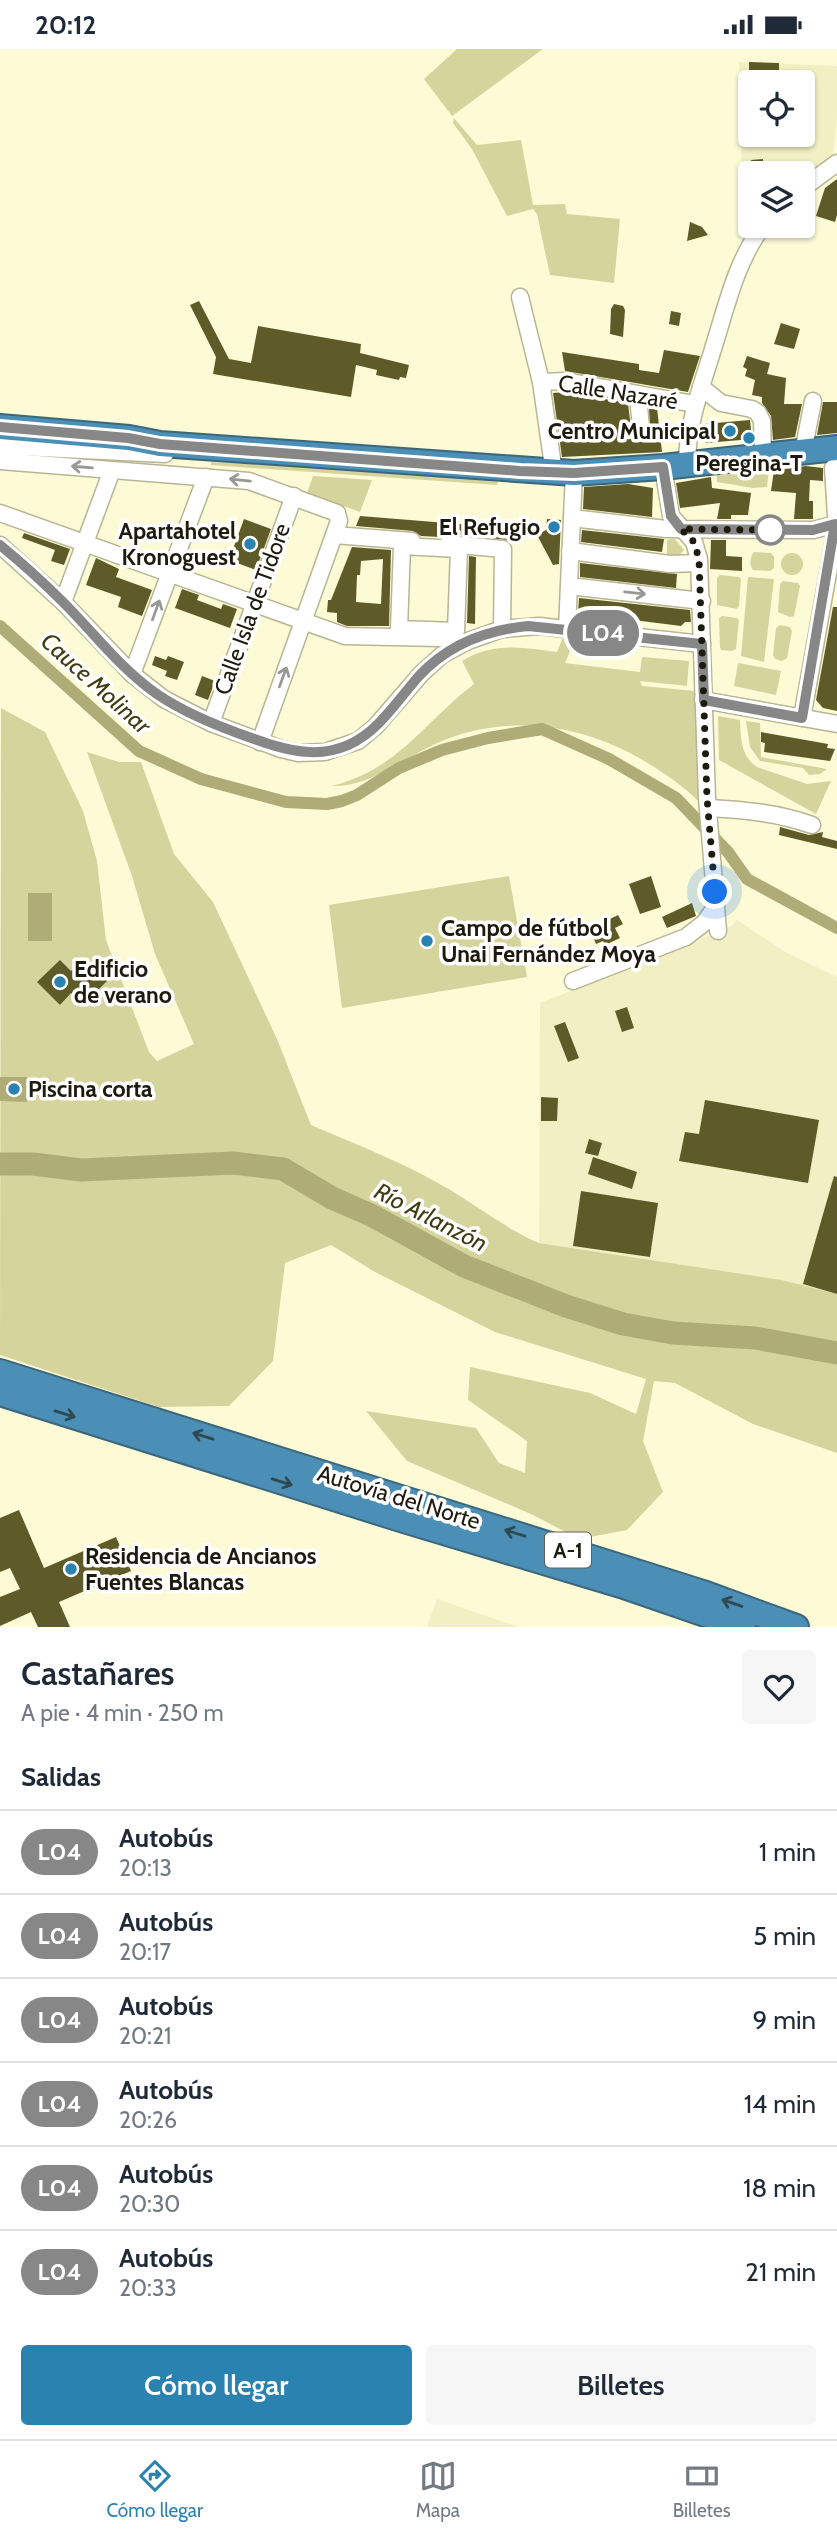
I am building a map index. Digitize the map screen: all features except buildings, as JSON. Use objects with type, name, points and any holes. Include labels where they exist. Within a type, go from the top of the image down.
[{"type":"highway","points":[[0,428],[128,438],[160,444],[564,473],[675,466],[837,448]]},
{"type":"highway","points":[[0,440],[128,447],[160,444]]},
{"type":"highway","name":"Autovía del Norte","points":[[0,1372],[703,1593],[796,1627]]},
{"type":"highway","name":"Autovía del Norte","points":[[0,1393],[436,1529]]},
{"type":"highway","points":[[436,1529],[621,1584],[743,1627]]},
{"type":"highway","name":"A-1","points":[[436,1529],[718,1627]]},
{"type":"street","points":[[815,179],[837,163]]},
{"type":"street","points":[[718,931],[711,849],[699,563],[694,542],[671,516],[675,466],[687,445],[694,404],[728,300],[754,238]]},
{"type":"street","points":[[520,297],[564,473],[572,518],[566,629]]},
{"type":"street","name":"Calle Nazaré","points":[[541,382],[566,381],[694,404]]},
{"type":"street","name":"Calle Nazaré","points":[[701,387],[720,403],[752,409],[758,413],[762,421],[763,455]]},
{"type":"street","points":[[638,398],[641,427]]},
{"type":"street","points":[[806,451],[805,442],[813,401]]},
{"type":"street","points":[[0,446],[217,457],[248,457],[264,451]]},
{"type":"street","points":[[0,461],[249,481],[335,511],[339,516],[334,535],[260,741]]},
{"type":"street","points":[[802,718],[836,524],[833,468],[837,465]]},
{"type":"street","points":[[63,602],[112,470]]},
{"type":"street","points":[[132,674],[206,477]]},
{"type":"street","name":"Calle Isla de Tidore","points":[[211,723],[293,496]]},
{"type":"street","points":[[0,513],[345,636],[448,640]]},
{"type":"street","points":[[572,518],[648,528],[681,529],[813,530],[836,524]]},
{"type":"street","points":[[334,535],[503,548],[502,629]]},
{"type":"street","points":[[0,545],[63,602],[132,674],[164,699],[211,723],[298,753],[325,752],[349,746],[375,727],[421,674],[442,656],[467,641],[502,629],[539,626],[702,644]]},
{"type":"street","points":[[401,546],[459,549],[456,631],[399,629],[401,546]]},
{"type":"street","points":[[570,551],[664,563],[699,563]]},
{"type":"street","points":[[569,586],[702,601]]},
{"type":"street","points":[[704,700],[837,724]]},
{"type":"street","points":[[710,816],[754,810],[784,815],[812,825]]},
{"type":"street","points":[[573,981],[686,937],[704,923],[716,906]]},
{"type":"shaded area","points":[[457,49],[543,49],[452,116],[424,79]]},
{"type":"shaded area","points":[[739,62],[837,66],[837,115],[833,157],[815,170],[815,161],[742,161],[741,147],[815,147],[815,70],[739,70]]},
{"type":"shaded area","points":[[454,118],[477,145],[521,140],[533,205],[565,204],[567,214],[620,219],[614,283],[550,275],[537,214],[533,209],[507,216],[472,149],[453,123]]},
{"type":"shaded area","points":[[211,462],[324,467],[498,481],[497,485],[211,465]]},
{"type":"shaded area","points":[[769,469],[767,487],[753,488],[717,482],[717,473]]},
{"type":"shaded area","points":[[313,476],[372,480],[360,512],[307,493]]},
{"type":"shaded area","points":[[675,539],[684,550],[678,557],[667,555],[667,540]]},
{"type":"shaded area","points":[[754,552],[771,553],[774,557],[774,568],[770,571],[753,570],[750,561]]},
{"type":"shaded area","points":[[792,553],[800,556],[803,564],[800,572],[792,575],[784,572],[781,564],[784,556]]},
{"type":"shaded area","points":[[720,575],[741,579],[737,609],[717,605],[717,578]]},
{"type":"shaded area","points":[[748,577],[774,579],[764,662],[741,656]]},
{"type":"shaded area","points":[[783,581],[798,583],[800,586],[794,616],[778,612],[780,584]]},
{"type":"shaded area","points":[[722,616],[739,620],[736,649],[732,651],[721,650],[720,647],[719,618]]},
{"type":"shaded area","points":[[780,625],[790,627],[792,631],[787,658],[782,661],[775,659],[773,655],[776,628]]},
{"type":"shaded area","points":[[563,637],[575,639],[565,663],[640,672],[642,657],[689,661],[687,686],[640,681],[642,686],[695,691],[701,804],[668,777],[621,749],[596,738],[542,727],[487,728],[460,735],[433,745],[371,778],[358,783],[331,786],[354,779],[392,757],[474,684],[462,661],[497,648],[557,652]]},
{"type":"shaded area","points":[[738,663],[781,671],[776,695],[734,686]]},
{"type":"shaded area","points":[[1,708],[45,732],[83,811],[97,861],[106,940],[149,1052],[157,1061],[194,1044],[155,954],[132,876],[87,752],[119,762],[141,762],[174,854],[213,902],[277,1039],[311,1125],[418,1172],[539,1243],[782,1280],[837,1294],[837,1453],[753,1424],[675,1383],[654,1381],[643,1441],[663,1492],[627,1530],[579,1539],[531,1514],[407,1461],[366,1411],[476,1428],[499,1463],[525,1473],[527,1441],[468,1400],[470,1367],[590,1393],[636,1414],[646,1379],[495,1332],[375,1272],[331,1245],[285,1263],[273,1361],[229,1406],[159,1407],[0,1355]]},
{"type":"shaded area","points":[[718,716],[740,720],[744,752],[757,767],[807,784],[831,781],[816,814],[719,760]]},
{"type":"shaded area","points":[[746,721],[760,723],[761,757],[827,769],[820,774],[809,775],[803,768],[760,761],[750,747]]},
{"type":"shaded area","name":"Campo de fútbol Unai Fernández Moya","points":[[509,876],[527,977],[342,1008],[329,905]]},
{"type":"shaded area","points":[[28,893],[52,893],[52,941],[28,941]]},
{"type":"shaded area","points":[[737,920],[787,953],[837,977],[837,1294],[782,1280],[539,1243],[540,1003],[698,941],[731,926]]},
{"type":"shaded area","name":"Piscina corta","points":[[0,1077],[27,1077],[27,1102],[0,1101]]},
{"type":"shaded area","points":[[437,1599],[518,1627],[427,1627]]},
{"type":"waterway","name":"Cauce Molinar","points":[[0,626],[139,751],[201,779],[286,802],[327,804],[342,801],[357,795],[399,768],[442,750],[488,738],[542,729],[609,759],[676,798],[728,852],[747,879],[837,928]]},
{"type":"waterway","name":"Río Arlanzón","points":[[0,1164],[33,1164],[81,1170],[233,1163],[283,1169],[332,1198],[373,1216],[464,1266],[566,1306],[623,1324],[673,1333],[755,1338],[837,1353]]},
{"type":"bus line","name":"L04","points":[[0,427],[128,438],[160,444],[520,471],[574,473],[663,467],[671,516],[681,529],[817,530],[835,524],[802,718],[704,700],[702,644],[528,626],[485,634],[452,649],[421,674],[388,714],[358,741],[339,749],[311,753],[281,749],[211,723],[164,699],[132,674],[63,602],[0,545]]},
{"type":"place","name":"Centro Municipal","points":[[730,431]]},
{"type":"place","name":"Peregina-T","points":[[749,438]]},
{"type":"place","name":"El Refugio","points":[[554,527]]},
{"type":"place","name":"Apartahotel Kronoguest","points":[[250,544]]},
{"type":"place","name":"Campo de fútbol Unai Fernández Moya","points":[[427,941]]},
{"type":"place","name":"Edificio de verano","points":[[60,982]]},
{"type":"place","name":"Piscina corta","points":[[14,1089]]},
{"type":"place","name":"Residencia de Ancianos Fuentes Blancas","points":[[71,1569]]},
{"type":"route","points":[[715,892],[707,798],[699,559],[694,542],[681,529],[770,530]]}]
